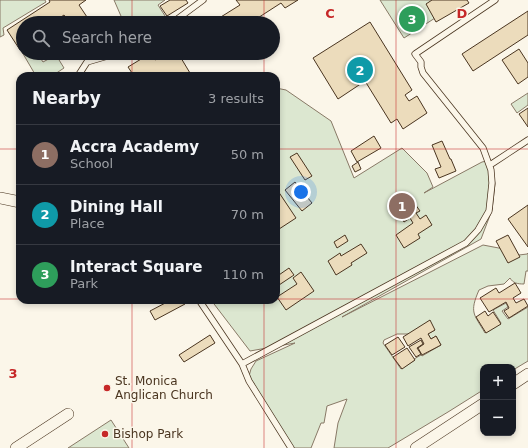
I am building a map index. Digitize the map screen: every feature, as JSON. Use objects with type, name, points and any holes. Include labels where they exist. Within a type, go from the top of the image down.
[{"type":"street","points":[[0,198],[16,201]]},
{"type":"street","points":[[516,382],[528,374]]},
{"type":"street","points":[[416,448],[480,406]]},
{"type":"street","points":[[16,448],[68,414]]},
{"type":"lane","points":[[181,16],[203,0]]},
{"type":"lane","points":[[242,364],[466,243],[478,230],[489,211],[492,183],[490,165],[483,148],[423,73],[421,62],[416,54],[495,0]]},
{"type":"lane","points":[[81,72],[87,62],[94,60]]},
{"type":"lane","points":[[490,165],[528,140]]},
{"type":"lane","points":[[202,304],[242,364],[249,381],[291,448]]},
{"type":"green space","points":[[0,0],[45,0],[46,2],[23,16],[16,16],[16,20],[3,28],[4,35],[0,37]]},
{"type":"green space","points":[[114,0],[165,0],[158,5],[165,16],[121,16]]},
{"type":"green space","points":[[380,0],[463,0],[404,38]]},
{"type":"green space","points":[[27,60],[42,60],[43,62],[47,60],[59,60],[64,68],[58,72],[34,72]]},
{"type":"green space","points":[[280,89],[286,90],[331,121],[354,178],[402,148],[427,173],[433,187],[424,193],[482,162],[491,160],[495,184],[492,210],[481,239],[342,317],[483,245],[504,249],[511,256],[528,253],[528,271],[526,271],[524,284],[516,283],[510,278],[504,284],[488,286],[479,290],[474,304],[474,313],[485,333],[501,323],[493,310],[506,303],[508,307],[502,311],[508,319],[528,307],[528,361],[516,368],[516,364],[480,364],[480,392],[388,448],[334,448],[338,423],[347,399],[327,406],[324,423],[321,423],[311,448],[292,448],[249,376],[256,361],[295,343],[250,351],[214,304],[280,304]],"holes":[[[431,328],[435,330],[428,334],[431,339],[436,336],[441,345],[414,359],[415,360],[401,369],[383,343],[384,340],[397,334],[409,334]]]},
{"type":"green space","points":[[528,93],[528,105],[517,113],[511,104]]},
{"type":"green space","name":"Bishop Park","points":[[111,420],[129,448],[68,448]]},
{"type":"building","points":[[49,0],[86,0],[79,5],[86,16],[28,16],[50,2]]},
{"type":"building","points":[[170,0],[186,0],[188,3],[167,16],[160,6]]},
{"type":"building","points":[[236,0],[298,0],[285,8],[281,3],[261,16],[222,16],[240,5]]},
{"type":"building","points":[[432,0],[467,0],[469,3],[436,22],[426,4]]},
{"type":"building","points":[[528,11],[528,35],[473,71],[462,54]]},
{"type":"building","points":[[370,22],[412,90],[405,95],[409,101],[417,96],[427,113],[403,129],[397,119],[391,123],[365,81],[338,99],[313,58]]},
{"type":"building","points":[[16,24],[16,44],[7,30]]},
{"type":"building","points":[[519,49],[528,63],[528,77],[518,84],[502,60]]},
{"type":"building","points":[[140,60],[182,60],[189,72],[131,72],[128,67]]},
{"type":"building","points":[[528,108],[528,127],[519,114]]},
{"type":"building","points":[[374,136],[381,148],[357,162],[351,151]]},
{"type":"building","points":[[442,141],[456,171],[439,178],[435,169],[441,167],[432,145]]},
{"type":"building","points":[[297,153],[312,176],[305,180],[290,157]]},
{"type":"building","points":[[358,162],[361,169],[355,172],[352,166]]},
{"type":"building","points":[[295,182],[312,203],[302,211],[285,190]]},
{"type":"building","points":[[280,194],[296,218],[280,228]]},
{"type":"building","points":[[415,204],[420,211],[416,213],[420,219],[426,215],[432,225],[418,234],[420,238],[404,248],[396,235],[413,223],[410,218],[404,222],[399,214]]},
{"type":"building","points":[[528,205],[528,247],[508,219]]},
{"type":"building","points":[[345,235],[348,241],[337,248],[334,242]]},
{"type":"building","points":[[508,235],[520,257],[508,263],[496,241]]},
{"type":"building","points":[[361,244],[367,253],[336,275],[328,261],[340,253],[341,256]]},
{"type":"building","points":[[289,268],[294,275],[280,284],[280,274]]},
{"type":"building","points":[[301,272],[314,291],[286,310],[280,301],[280,295],[297,284],[293,278]]},
{"type":"building","points":[[515,283],[521,293],[513,298],[516,303],[524,299],[528,306],[509,318],[504,311],[509,308],[506,302],[489,312],[480,298],[496,288],[499,293]]},
{"type":"building","points":[[163,304],[185,304],[155,320],[150,311]]},
{"type":"building","points":[[485,311],[488,316],[493,312],[501,324],[486,333],[476,317]]},
{"type":"building","points":[[430,320],[435,330],[428,334],[431,339],[436,336],[441,345],[422,355],[418,348],[424,344],[421,338],[408,346],[403,337]]},
{"type":"building","points":[[210,335],[215,343],[184,362],[179,355]]},
{"type":"building","points":[[398,337],[405,347],[392,355],[385,345]]},
{"type":"building","points":[[421,340],[423,344],[417,348],[421,354],[416,357],[409,347]]},
{"type":"building","points":[[407,348],[415,360],[402,369],[393,357]]},
{"type":"place","name":"Interact Square","points":[[412,19]]},
{"type":"place","name":"Dining Hall","points":[[360,70]]},
{"type":"place","name":"Accra Academy","points":[[402,206]]},
{"type":"place","name":"St. Monica Anglican Church","points":[[107,388]]},
{"type":"place","name":"Bishop Park","points":[[105,434]]}]
